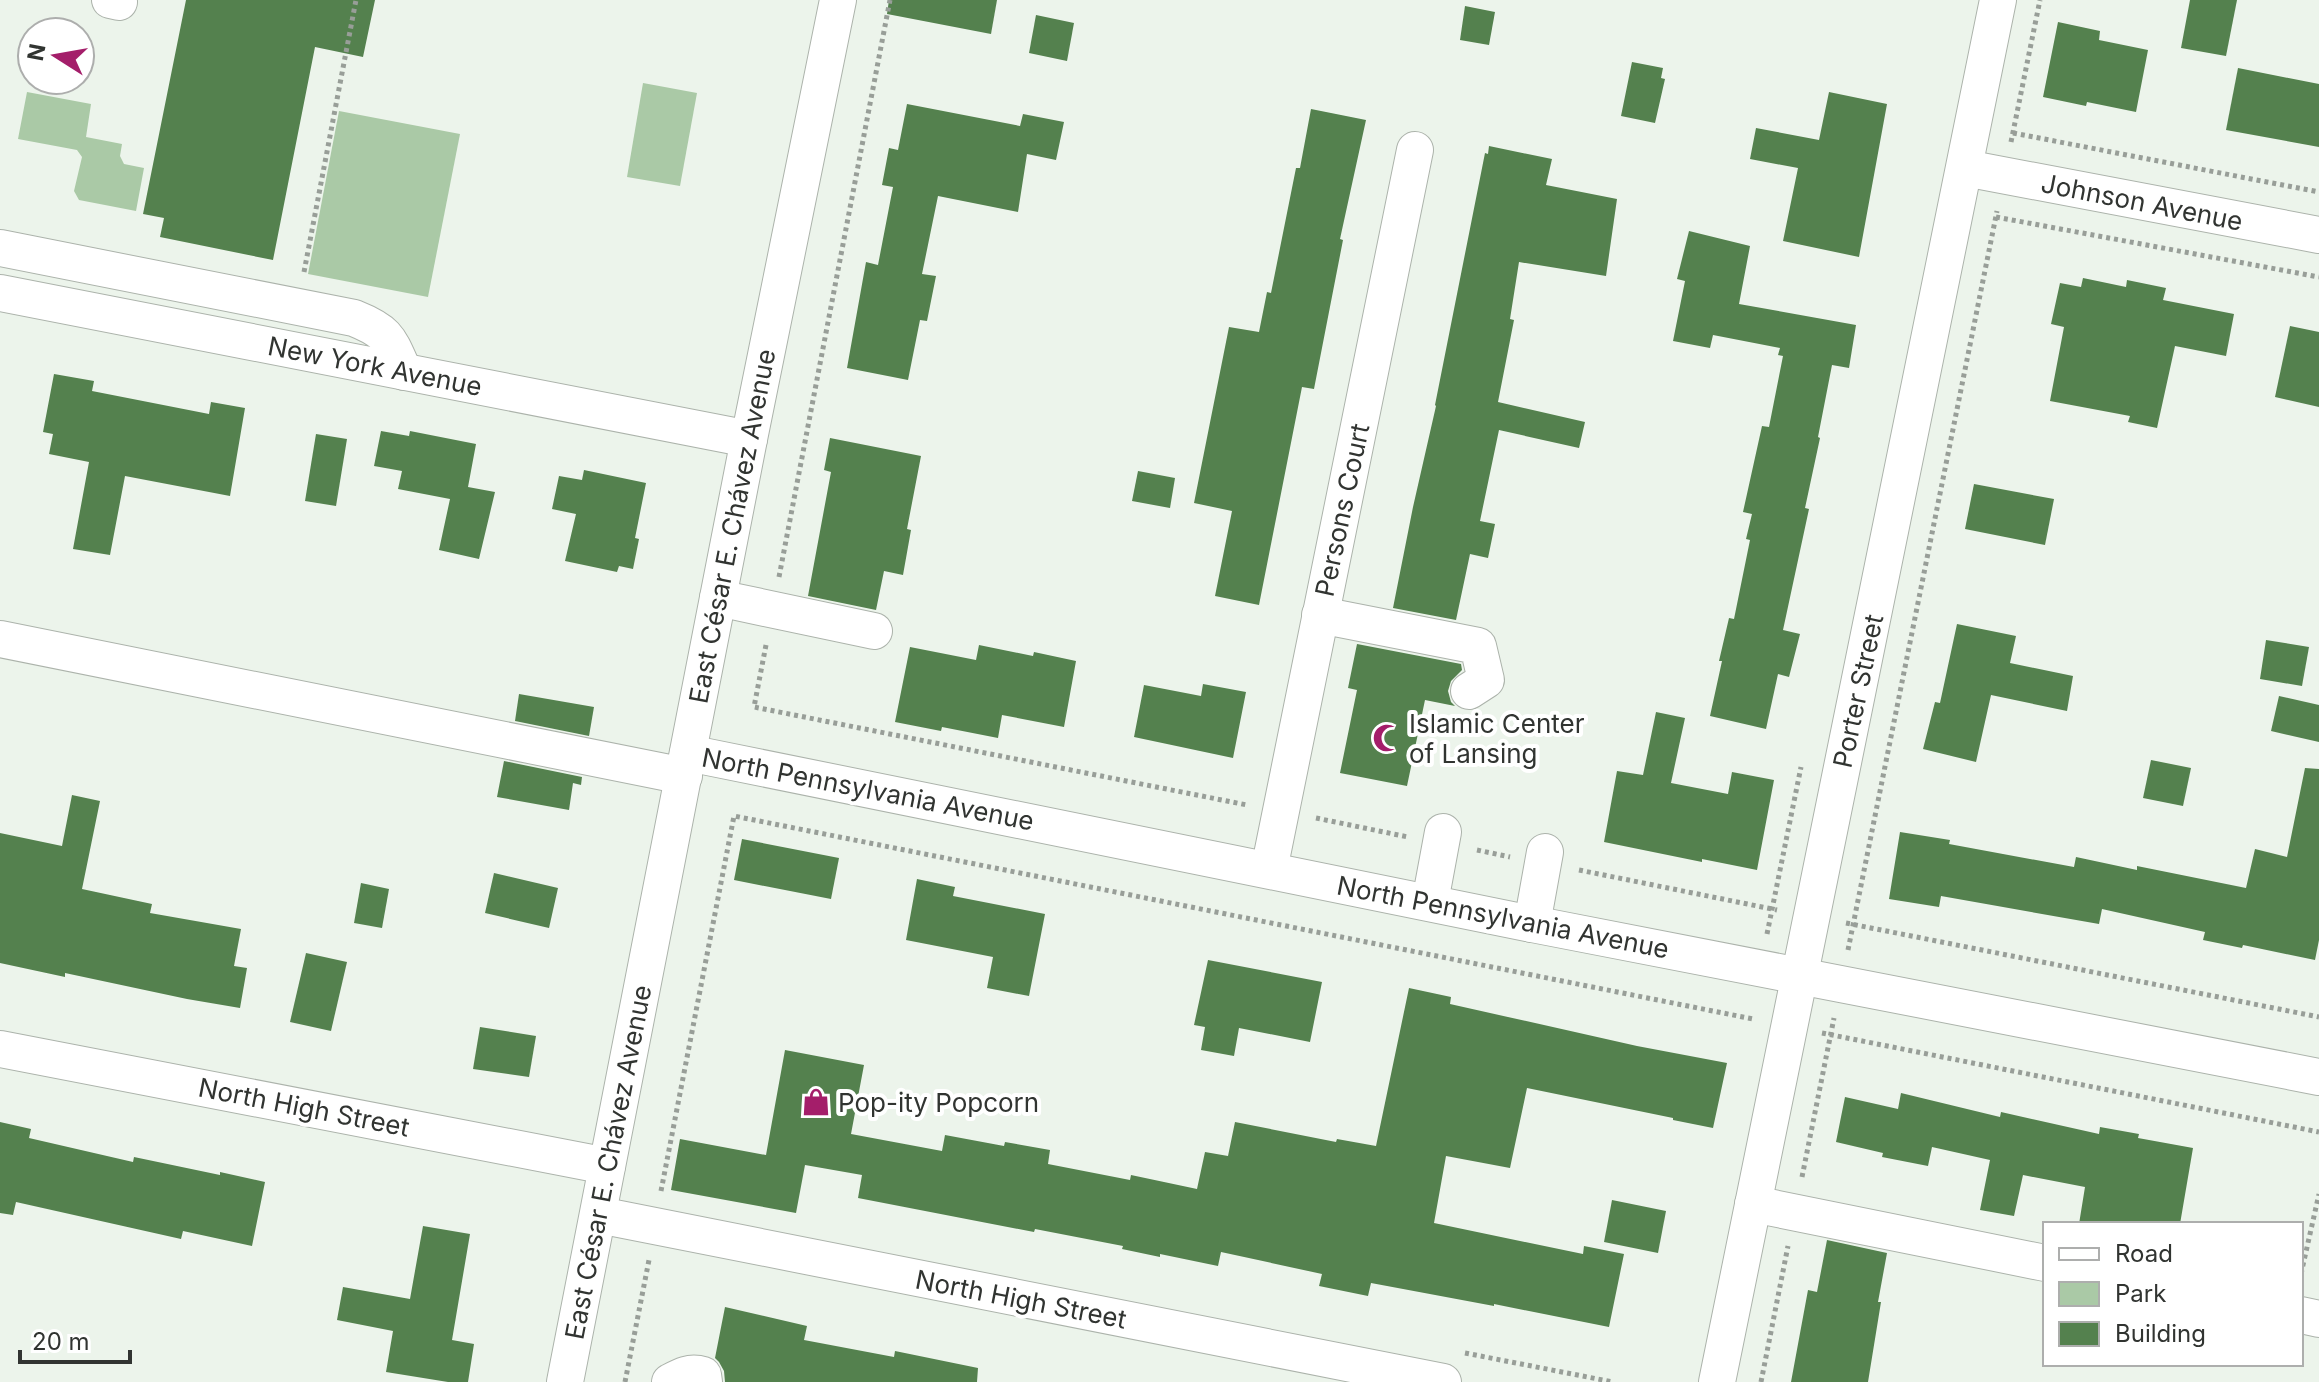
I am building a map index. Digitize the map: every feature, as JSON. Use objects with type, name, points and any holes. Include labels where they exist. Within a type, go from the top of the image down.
[{"type":"street","name":"East César E. Chávez Avenue","points":[[565,1382],[838,0]]},
{"type":"street","name":"Porter Street","points":[[1717,1382],[1998,0]]},
{"type":"street","name":"Persons Court","points":[[1269,870],[1415,150]]},
{"type":"street","name":"Johnson Avenue","points":[[1965,168],[2319,235]]},
{"type":"street","points":[[0,248],[354,318],[373,325],[388,337],[404,372]]},
{"type":"street","name":"New York Avenue","points":[[0,293],[749,439]]},
{"type":"street","points":[[718,598],[874,631]]},
{"type":"street","points":[[1320,615],[1478,646],[1486,680],[1469,691]]},
{"type":"street","name":"North Pennsylvania Avenue","points":[[0,639],[1269,870],[2319,1077]]},
{"type":"street","points":[[1430,902],[1443,832]]},
{"type":"street","points":[[1532,924],[1545,852]]},
{"type":"street","name":"North High Street","points":[[0,1049],[607,1166]]},
{"type":"street","points":[[1753,1204],[2043,1263]]},
{"type":"street","name":"North High Street","points":[[599,1215],[1443,1382]]},
{"type":"street","points":[[670,1382],[696,1373],[703,1375],[704,1382]]},
{"type":"path","points":[[301,286],[356,0]]},
{"type":"path","points":[[754,707],[890,0]]},
{"type":"path","points":[[1761,1382],[2040,0]]},
{"type":"path","points":[[2013,133],[2319,192]]},
{"type":"path","points":[[1957,210],[2319,277]]},
{"type":"path","points":[[625,1382],[734,816],[2319,1132]]},
{"type":"path","points":[[2303,1265],[2319,1194]]},
{"type":"green space","points":[[643,83],[697,93],[680,186],[627,177]]},
{"type":"green space","points":[[26,96],[48,96],[91,104],[86,137],[122,144],[120,156],[124,164],[144,168],[136,211],[79,200],[74,191],[82,157],[77,150],[18,139]]},
{"type":"green space","points":[[339,111],[460,134],[428,297],[308,274]]},
{"type":"building","points":[[186,0],[375,0],[363,57],[315,47],[273,260],[160,237],[164,218],[143,214]]},
{"type":"building","points":[[889,0],[997,0],[991,34],[887,14]]},
{"type":"building","points":[[2190,0],[2237,0],[2226,56],[2181,48]]},
{"type":"building","points":[[1465,6],[1495,12],[1489,45],[1460,40]]},
{"type":"building","points":[[1036,15],[1074,23],[1067,61],[1029,53]]},
{"type":"building","points":[[2058,22],[2100,31],[2099,40],[2148,50],[2136,112],[2043,97]]},
{"type":"building","points":[[1632,62],[1663,68],[1661,78],[1665,79],[1655,123],[1621,116]]},
{"type":"building","points":[[2238,68],[2319,84],[2319,147],[2226,130]]},
{"type":"building","points":[[1829,92],[1887,104],[1859,257],[1783,241],[1798,168],[1750,159],[1756,128],[1819,140]]},
{"type":"building","points":[[907,104],[1020,126],[1023,114],[1064,122],[1056,160],[1027,154],[1018,212],[938,196],[922,274],[936,276],[927,321],[920,320],[908,380],[847,368],[866,262],[878,265],[893,187],[882,185],[889,148],[898,150]]},
{"type":"building","points":[[1311,109],[1366,120],[1340,239],[1343,240],[1314,389],[1302,387],[1259,605],[1215,596],[1232,511],[1194,503],[1229,327],[1259,332],[1267,292],[1271,293]]},
{"type":"building","points":[[1489,146],[1552,159],[1546,185],[1617,199],[1606,276],[1519,262],[1510,319],[1514,320],[1498,402],[1585,422],[1579,448],[1499,430],[1480,521],[1495,524],[1488,558],[1470,554],[1456,620],[1393,608],[1485,153],[1488,154]]},
{"type":"building","points":[[1689,231],[1750,246],[1739,304],[1856,325],[1849,368],[1832,365],[1805,508],[1809,509],[1783,630],[1800,634],[1789,677],[1778,674],[1766,729],[1710,716],[1722,661],[1719,661],[1729,618],[1734,619],[1750,540],[1746,539],[1752,514],[1743,512],[1762,426],[1769,427],[1783,356],[1778,355],[1780,348],[1713,335],[1710,348],[1673,341],[1685,281],[1677,279]]},
{"type":"building","points":[[2083,278],[2126,287],[2127,280],[2166,288],[2163,300],[2234,314],[2226,356],[2175,346],[2157,428],[2128,422],[2130,416],[2050,401],[2064,327],[2051,324],[2060,283],[2081,287]]},
{"type":"building","points":[[2290,326],[2319,332],[2319,407],[2275,397]]},
{"type":"building","points":[[54,374],[94,381],[92,391],[209,414],[211,402],[245,408],[230,496],[125,476],[110,555],[73,549],[89,462],[49,454],[53,434],[43,432]]},
{"type":"building","points":[[381,431],[409,436],[410,431],[476,444],[468,487],[495,492],[479,559],[439,550],[450,499],[398,489],[402,471],[374,466]]},
{"type":"building","points":[[316,434],[347,439],[336,506],[305,501]]},
{"type":"building","points":[[830,438],[921,456],[907,529],[911,530],[903,575],[884,571],[876,610],[808,596],[831,472],[824,470]]},
{"type":"building","points":[[584,470],[646,483],[635,538],[639,539],[633,569],[619,566],[617,572],[565,561],[576,514],[552,509],[559,476],[582,480]]},
{"type":"building","points":[[1138,471],[1175,478],[1170,508],[1132,501]]},
{"type":"building","points":[[1974,484],[2054,499],[2045,545],[1965,529]]},
{"type":"building","points":[[1957,624],[2016,636],[2010,663],[2073,676],[2067,711],[1991,695],[1976,762],[1923,749],[1935,702],[1940,703]]},
{"type":"building","points":[[2266,640],[2309,647],[2302,686],[2260,679]]},
{"type":"building","points":[[1357,644],[1461,664],[1462,670],[1451,681],[1448,691],[1455,706],[1425,700],[1407,786],[1340,773],[1357,690],[1348,688]]},
{"type":"building","points":[[979,645],[1076,661],[1064,727],[1002,715],[998,738],[895,722],[910,647],[976,660]]},
{"type":"building","points":[[1203,684],[1246,692],[1233,758],[1134,737],[1144,685],[1201,696]]},
{"type":"building","points":[[519,694],[594,707],[589,736],[515,721]]},
{"type":"building","points":[[2279,696],[2319,705],[2319,742],[2271,731]]},
{"type":"building","points":[[1656,712],[1685,718],[1671,783],[1728,794],[1732,772],[1774,780],[1757,870],[1604,842],[1617,771],[1643,775]]},
{"type":"building","points":[[2151,760],[2191,768],[2183,806],[2143,798]]},
{"type":"building","points":[[504,761],[582,777],[581,785],[573,783],[569,810],[497,797]]},
{"type":"building","points":[[2305,768],[2319,769],[2319,940],[2315,960],[2203,940],[2205,932],[2102,909],[2099,924],[1941,896],[1939,907],[1889,899],[1900,832],[2074,867],[2076,857],[2246,888],[2255,849],[2287,857]]},
{"type":"building","points":[[72,795],[100,801],[82,889],[152,904],[150,913],[241,929],[234,966],[247,968],[240,1008],[0,963],[0,833],[62,846]]},
{"type":"building","points":[[742,839],[839,858],[831,899],[734,880]]},
{"type":"building","points":[[494,873],[558,888],[549,928],[485,913]]},
{"type":"building","points":[[917,879],[955,887],[953,896],[1045,914],[1029,996],[987,988],[993,957],[906,940]]},
{"type":"building","points":[[361,883],[389,889],[382,928],[354,923]]},
{"type":"building","points":[[306,953],[347,962],[331,1031],[290,1022]]},
{"type":"building","points":[[1208,960],[1322,982],[1310,1042],[1239,1028],[1234,1056],[1201,1050],[1205,1027],[1194,1025]]},
{"type":"building","points":[[1409,988],[1451,997],[1450,1004],[1727,1063],[1713,1128],[1527,1088],[1510,1168],[1446,1156],[1434,1223],[1583,1254],[1584,1246],[1624,1254],[1609,1327],[1371,1283],[1368,1296],[1319,1286],[1322,1274],[1221,1252],[1218,1266],[858,1198],[862,1175],[805,1165],[796,1213],[671,1190],[680,1139],[766,1155],[785,1050],[864,1065],[851,1134],[942,1151],[945,1135],[1004,1146],[1005,1142],[1050,1150],[1048,1164],[1130,1180],[1131,1175],[1197,1189],[1205,1152],[1228,1156],[1235,1122],[1336,1142],[1337,1139],[1376,1146]]},
{"type":"building","points":[[480,1027],[536,1036],[529,1077],[473,1069]]},
{"type":"building","points":[[1901,1093],[2000,1117],[2001,1112],[2099,1134],[2100,1127],[2193,1148],[2180,1222],[2079,1222],[2085,1187],[2023,1175],[2014,1216],[1980,1210],[1990,1160],[1932,1147],[1928,1166],[1882,1157],[1883,1153],[1836,1142],[1845,1097],[1898,1109]]},
{"type":"building","points":[[0,1122],[31,1129],[29,1138],[133,1162],[134,1157],[265,1182],[252,1246],[183,1231],[181,1239],[16,1202],[13,1215],[0,1213]]},
{"type":"building","points":[[1612,1200],[1666,1211],[1658,1253],[1604,1242]]},
{"type":"building","points":[[423,1226],[470,1234],[452,1340],[474,1344],[468,1382],[448,1382],[386,1372],[393,1331],[337,1320],[343,1287],[410,1299]]},
{"type":"building","points":[[1827,1240],[1887,1253],[1868,1382],[1791,1382],[1808,1290],[1817,1292]]},
{"type":"building","points":[[725,1307],[807,1326],[804,1340],[894,1357],[895,1351],[978,1368],[977,1382],[725,1382],[724,1371],[715,1358]]},
{"type":"place","name":"Islamic Center of Lansing","points":[[1387,738]]},
{"type":"place","name":"Pop-ity Popcorn","points":[[816,1102]]}]
